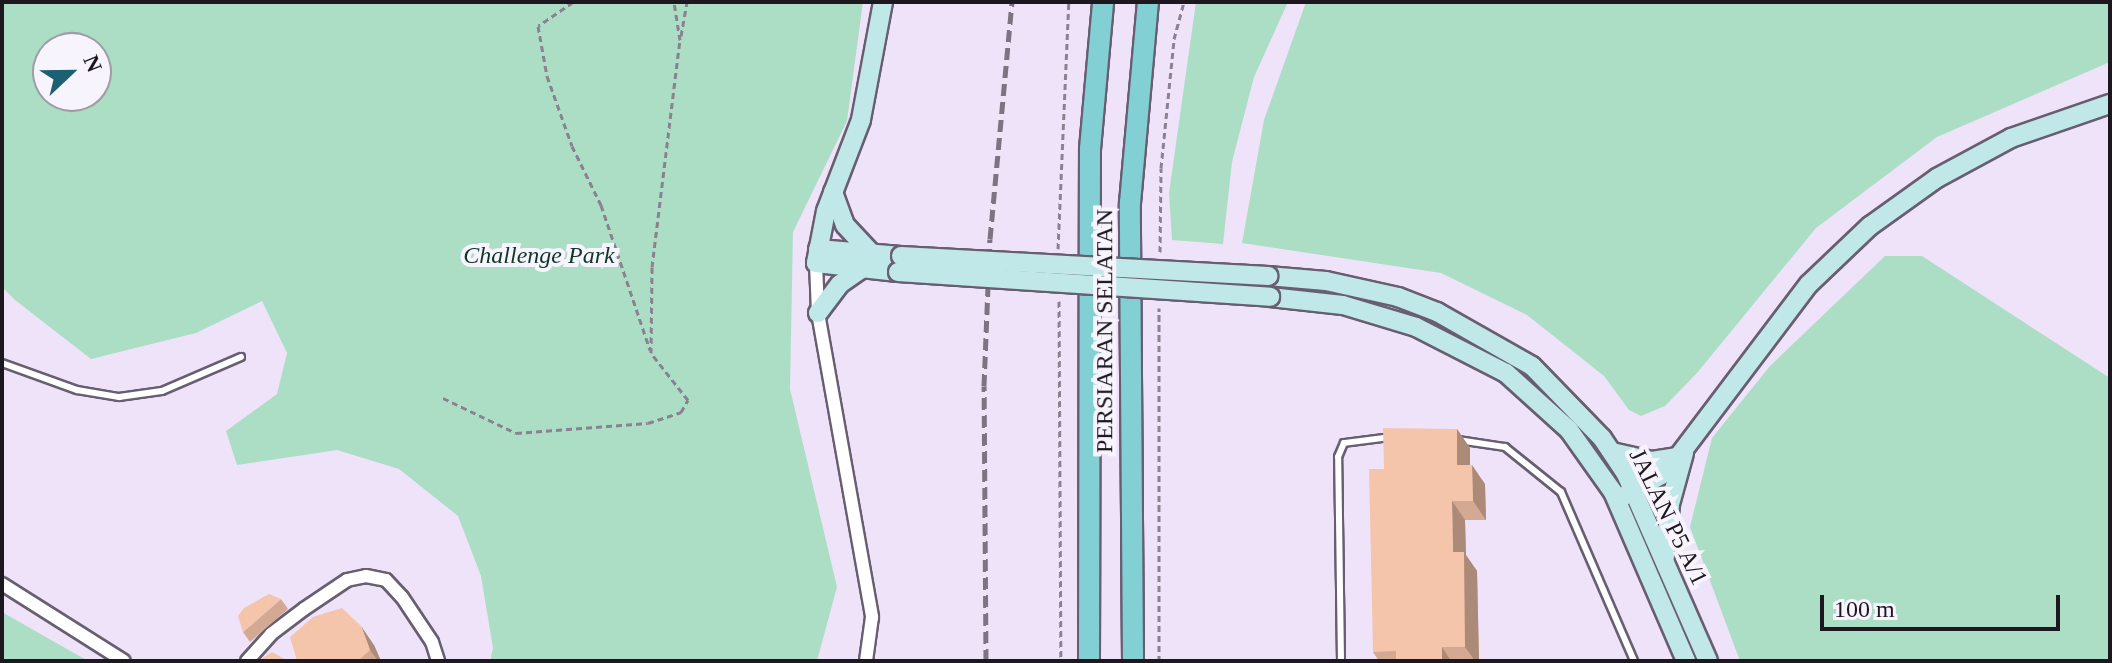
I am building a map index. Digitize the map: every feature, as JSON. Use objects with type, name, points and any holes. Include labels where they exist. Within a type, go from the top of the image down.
[{"type":"main road","name":"PERSIARAN SELATAN","points":[[1089,661],[1090,149],[1103,2]]},
{"type":"main road","name":"PERSIARAN SELATAN","points":[[1133,661],[1130,203],[1148,2]]},
{"type":"street","points":[[866,661],[872,617],[818,313],[817,256],[833,192],[861,120],[883,2]]},
{"type":"street","points":[[1617,500],[1634,491],[1681,454],[1809,284],[1870,226],[1937,178],[2011,138],[2110,104]]},
{"type":"street","points":[[833,192],[845,225],[868,261]]},
{"type":"street","points":[[817,256],[900,264]]},
{"type":"street","points":[[818,313],[840,284],[868,261]]},
{"type":"street","name":"JALAN P5 A/1","points":[[900,264],[1268,276],[1368,290],[1437,312],[1532,366],[1612,452],[1634,491],[1708,661]]},
{"type":"street","name":"JALAN P5 A/1","points":[[900,264],[1343,305],[1462,346],[1506,373],[1569,430],[1617,500],[1686,661]]},
{"type":"street","points":[[1612,452],[1652,461],[1681,454]]},
{"type":"street","points":[[1665,560],[1670,504],[1681,454]]},
{"type":"street","points":[[247,661],[271,634],[304,609],[347,580],[366,576],[386,580],[402,597],[432,642],[438,661]]},
{"type":"street","points":[[2,584],[124,661]]},
{"type":"lane","points":[[2,363],[77,390],[119,397],[162,391],[241,357]]},
{"type":"lane","points":[[1341,661],[1338,457],[1344,443],[1357,438],[1399,437]]},
{"type":"lane","points":[[1442,438],[1505,447],[1561,492],[1634,661]]},
{"type":"path","points":[[443,398],[516,433],[648,423],[681,412],[688,400],[651,353],[601,205],[572,146],[547,76],[538,26],[573,2]]},
{"type":"path","points":[[674,2],[680,40]]},
{"type":"path","points":[[651,353],[652,267],[687,2]]},
{"type":"path","points":[[1058,254],[1069,2]]},
{"type":"path","points":[[1160,260],[1161,168],[1174,39],[1184,2]]},
{"type":"path","points":[[1058,286],[1061,661]]},
{"type":"path","points":[[1159,307],[1159,661]]},
{"type":"green space","name":"Challenge Park","points":[[2,2],[863,2],[847,121],[793,232],[790,389],[837,587],[817,661],[490,661],[493,648],[481,576],[458,516],[399,469],[337,450],[237,465],[226,431],[277,394],[287,353],[262,301],[196,333],[91,359],[2,287]]},
{"type":"green space","points":[[1196,2],[1288,2],[1254,77],[1232,162],[1223,244],[1172,240],[1169,193]]},
{"type":"green space","points":[[1306,2],[2110,2],[2110,62],[1937,137],[1816,228],[1697,373],[1665,406],[1641,416],[1629,410],[1604,376],[1527,315],[1441,273],[1242,243],[1264,120]]},
{"type":"green space","points":[[1885,256],[1922,256],[2110,378],[2110,661],[1740,661],[1690,527],[1712,438],[1770,366]]},
{"type":"green space","points":[[2,612],[88,661],[2,661]]},
{"type":"building","points":[[1383,428],[1457,429],[1457,465],[1472,465],[1473,501],[1452,501],[1453,552],[1464,552],[1465,647],[1442,647],[1442,661],[1396,661],[1396,651],[1373,652],[1369,469],[1384,469]]},
{"type":"building","points":[[269,594],[281,599],[243,632],[238,616],[244,608]]},
{"type":"building","points":[[342,608],[361,626],[370,650],[358,661],[297,661],[290,637],[313,617]]},
{"type":"building","points":[[272,652],[288,661],[258,661]]},
{"type":"building","points":[[1476,660],[1552,661],[1476,661]]},
{"type":"railway","points":[[986,661],[984,386],[990,239],[1012,2]]}]
